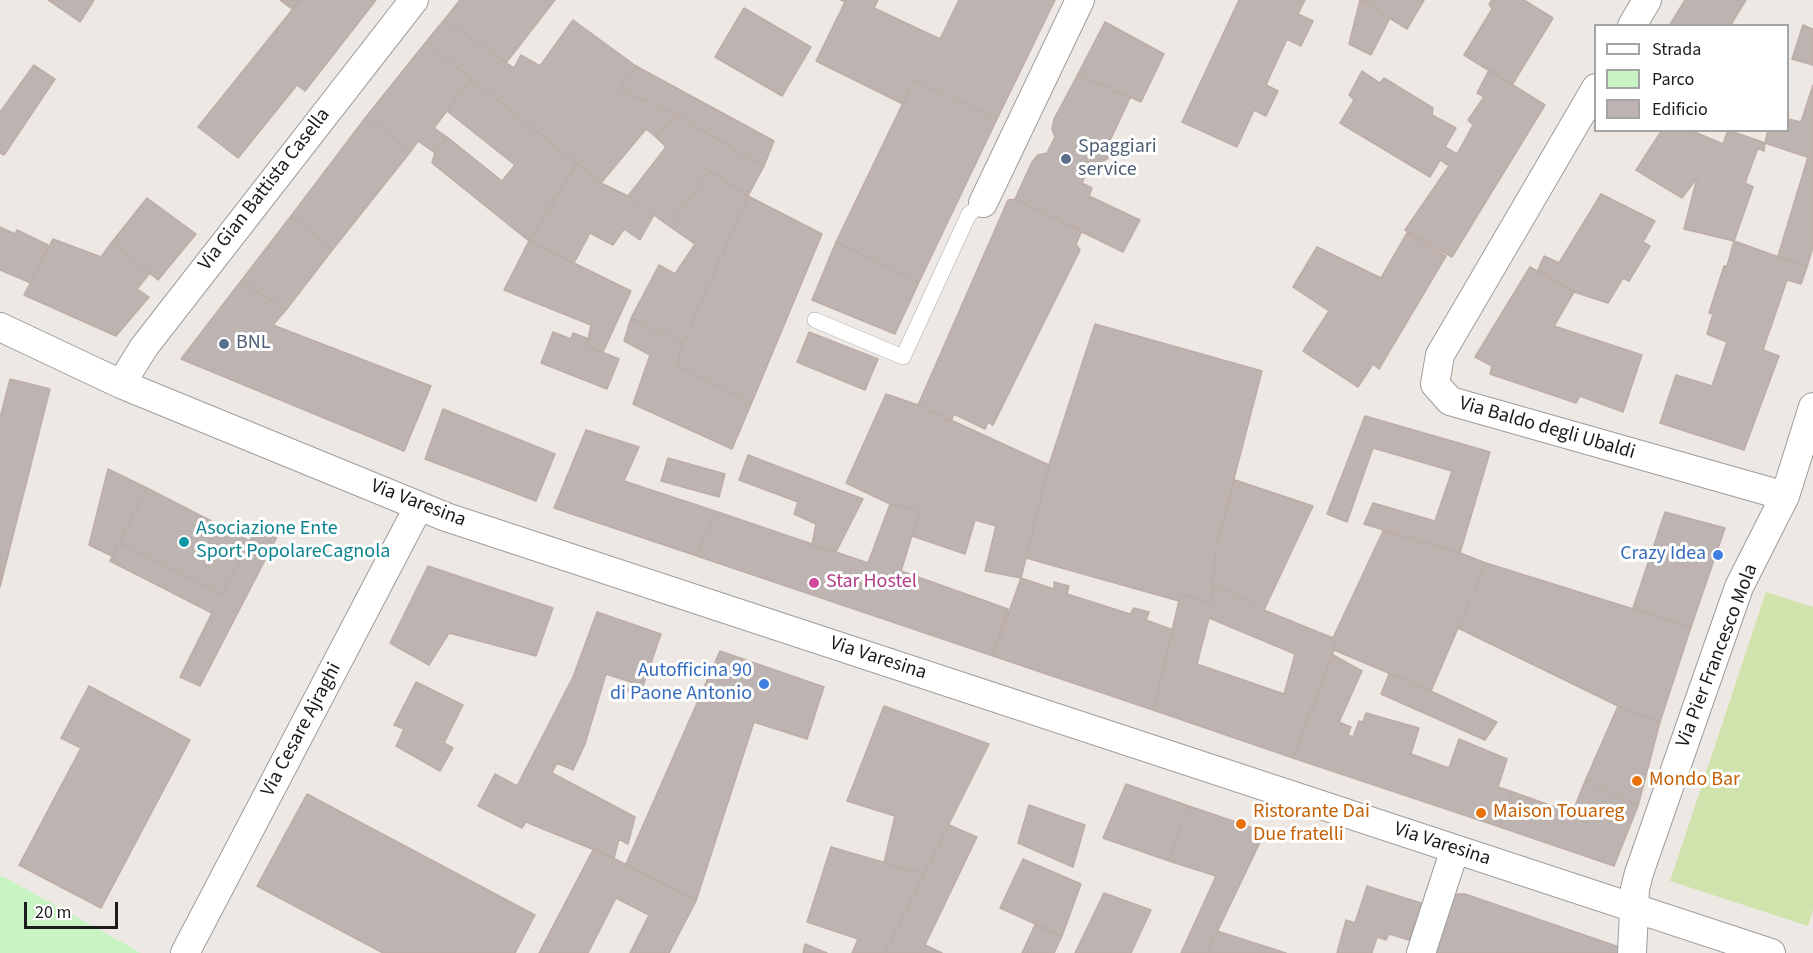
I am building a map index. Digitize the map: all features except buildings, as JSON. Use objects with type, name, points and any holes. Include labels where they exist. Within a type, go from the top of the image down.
[{"type":"street","name":"Via Gian Battista Casella","points":[[121,384],[144,347],[414,0]]},
{"type":"street","points":[[983,203],[1080,0]]},
{"type":"street","points":[[1633,24],[1647,0]]},
{"type":"street","name":"Via Baldo degli Ubaldi","points":[[1594,91],[1440,356],[1435,384],[1450,401],[1785,496]]},
{"type":"street","name":"Via Varesina","points":[[0,327],[121,384],[419,506],[1771,953]]},
{"type":"street","name":"Via Pier Francesco Mola","points":[[1632,953],[1639,873],[1739,587],[1785,496],[1813,407]]},
{"type":"street","name":"Via Cesare Ajraghi","points":[[185,953],[419,506]]},
{"type":"street","points":[[1421,953],[1455,849]]},
{"type":"lane","points":[[815,320],[903,357],[969,214],[983,203]]},
{"type":"green space","points":[[1766,592],[1813,607],[1813,910],[1808,926],[1670,881]]},
{"type":"green space","points":[[0,876],[6,878],[141,953],[0,953]]},
{"type":"place","name":"Spaggiari service","points":[[1066,159]]},
{"type":"place","name":"BNL","points":[[224,344]]},
{"type":"place","name":"Asociazione Ente Sport PopolareCagnola","points":[[184,542]]},
{"type":"place","name":"Crazy Idea","points":[[1718,555]]},
{"type":"place","name":"Star Hostel","points":[[814,583]]},
{"type":"place","name":"Autofficina 90 di Paone Antonio","points":[[764,684]]},
{"type":"place","name":"Mondo Bar","points":[[1637,781]]},
{"type":"place","name":"Maison Touareg","points":[[1481,813]]},
{"type":"place","name":"Ristorante Dai Due fratelli","points":[[1241,824]]}]
